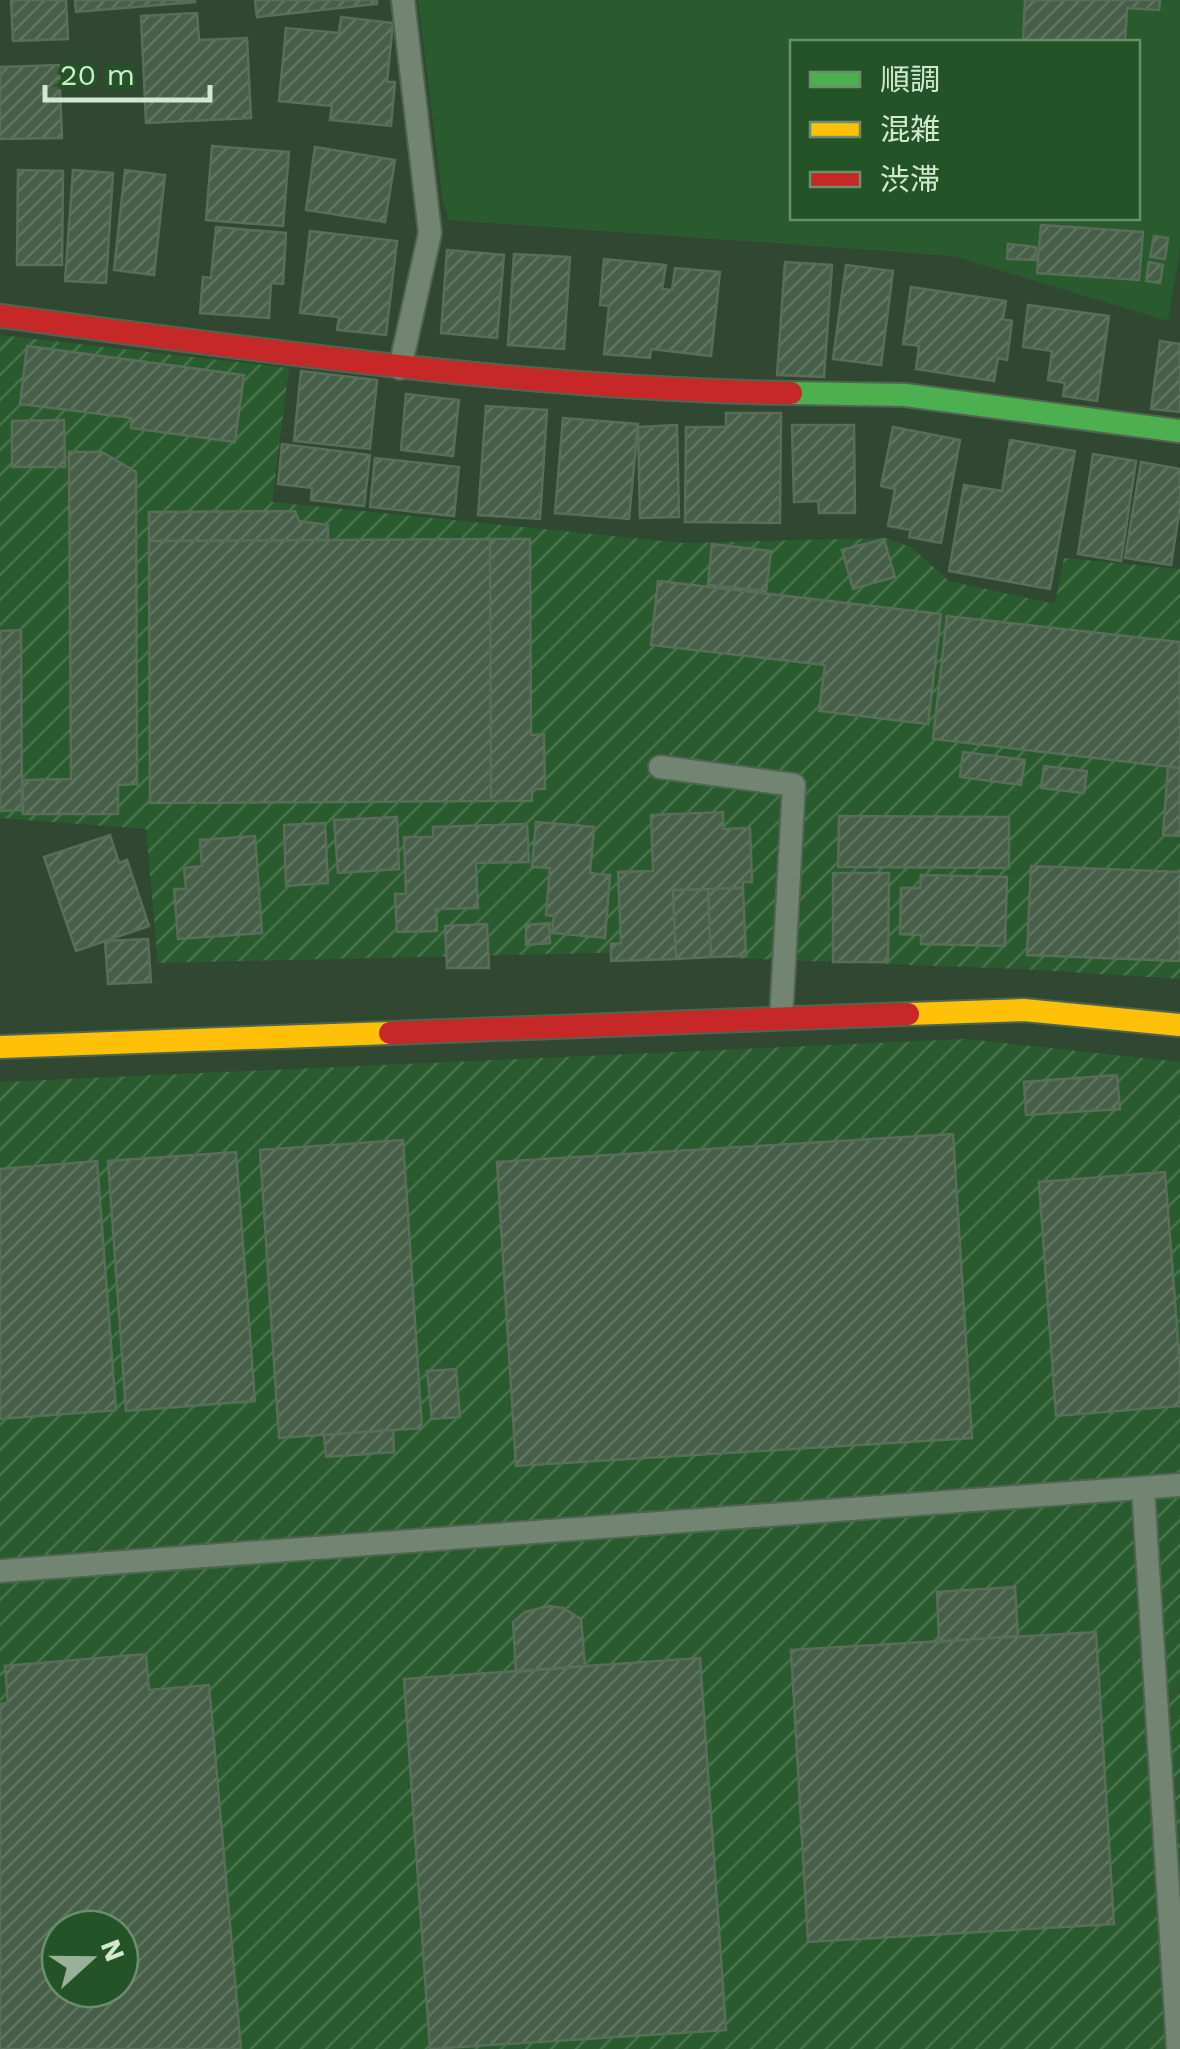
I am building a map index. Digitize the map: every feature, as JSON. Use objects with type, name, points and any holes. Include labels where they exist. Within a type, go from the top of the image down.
[{"type":"street","points":[[0,316],[400,368],[726,392],[905,395],[1180,431]]},
{"type":"street","points":[[0,1047],[1024,1010],[1180,1025]]},
{"type":"lane","points":[[400,368],[430,233],[404,0]]},
{"type":"lane","points":[[660,767],[794,785],[781,1018]]},
{"type":"lane","points":[[0,1571],[1180,1486]]},
{"type":"lane","points":[[1143,1488],[1178,2049]]},
{"type":"shaded area","points":[[418,0],[1180,0],[1180,249],[1168,321],[953,256],[449,220],[443,202]]},
{"type":"shaded area","points":[[0,335],[289,368],[272,502],[683,543],[885,538],[911,547],[949,581],[1055,604],[1064,558],[1180,569],[1180,979],[599,953],[158,963],[146,829],[0,818]]},
{"type":"shaded area","points":[[967,1039],[1180,1062],[1180,2049],[0,2049],[0,1082]]},
{"type":"building","points":[[11,0],[66,0],[68,39],[13,41]]},
{"type":"building","points":[[75,0],[195,0],[195,2],[76,12]]},
{"type":"building","points":[[255,0],[377,0],[377,4],[257,17]]},
{"type":"building","points":[[1025,0],[1160,0],[1159,10],[1127,8],[1125,40],[1023,40]]},
{"type":"building","points":[[197,13],[199,40],[247,38],[251,118],[146,123],[141,16]]},
{"type":"building","points":[[341,17],[393,23],[387,82],[395,82],[391,126],[330,120],[332,106],[279,101],[286,28],[339,33]]},
{"type":"building","points":[[59,65],[62,138],[0,139],[0,67]]},
{"type":"building","points":[[212,146],[289,152],[283,226],[206,220]]},
{"type":"building","points":[[315,147],[395,160],[385,222],[306,210]]},
{"type":"building","points":[[18,170],[63,171],[62,265],[17,265]]},
{"type":"building","points":[[73,170],[113,173],[106,283],[65,281]]},
{"type":"building","points":[[125,170],[165,175],[154,275],[114,270]]},
{"type":"building","points":[[1041,225],[1143,232],[1139,280],[1037,273]]},
{"type":"building","points":[[216,227],[286,233],[283,284],[271,283],[269,318],[200,313],[203,277],[211,278]]},
{"type":"building","points":[[310,231],[397,241],[386,335],[337,330],[339,317],[300,313]]},
{"type":"building","points":[[1154,236],[1168,238],[1165,259],[1150,257]]},
{"type":"building","points":[[1008,244],[1036,247],[1036,260],[1007,259]]},
{"type":"building","points":[[447,250],[504,255],[497,338],[441,333]]},
{"type":"building","points":[[514,254],[570,257],[564,349],[508,345]]},
{"type":"building","points":[[604,259],[666,265],[662,289],[672,290],[675,268],[720,272],[711,356],[651,349],[650,358],[604,354],[609,306],[600,305]]},
{"type":"building","points":[[785,262],[832,265],[824,377],[777,375]]},
{"type":"building","points":[[1149,262],[1163,265],[1160,283],[1146,281]]},
{"type":"building","points":[[846,265],[893,271],[881,365],[833,359]]},
{"type":"building","points":[[911,287],[1006,301],[1003,319],[1012,321],[1007,360],[998,358],[994,381],[916,369],[919,346],[903,344]]},
{"type":"building","points":[[1028,305],[1109,316],[1097,401],[1063,396],[1065,383],[1048,380],[1052,351],[1023,347]]},
{"type":"building","points":[[1160,341],[1180,344],[1180,412],[1151,409]]},
{"type":"building","points":[[27,346],[244,375],[235,442],[131,428],[132,418],[20,404]]},
{"type":"building","points":[[301,371],[377,380],[370,449],[294,441]]},
{"type":"building","points":[[406,394],[459,400],[453,456],[401,450]]},
{"type":"building","points":[[486,406],[547,410],[540,519],[478,515]]},
{"type":"building","points":[[726,413],[781,413],[780,523],[685,522],[686,427],[726,427]]},
{"type":"building","points":[[563,418],[638,424],[629,519],[555,513]]},
{"type":"building","points":[[64,420],[65,467],[12,467],[12,421]]},
{"type":"building","points":[[677,425],[679,517],[640,518],[638,427]]},
{"type":"building","points":[[792,425],[854,425],[855,513],[819,513],[818,501],[794,502]]},
{"type":"building","points":[[893,427],[960,440],[941,543],[909,537],[911,530],[888,526],[895,489],[881,486]]},
{"type":"building","points":[[1010,440],[1075,451],[1050,589],[949,571],[964,485],[1002,491]]},
{"type":"building","points":[[282,444],[370,455],[364,506],[311,500],[312,488],[278,484]]},
{"type":"building","points":[[69,452],[102,452],[136,472],[137,784],[118,785],[118,814],[23,814],[23,780],[71,779]]},
{"type":"building","points":[[1093,454],[1136,461],[1121,561],[1078,554]]},
{"type":"building","points":[[375,458],[459,467],[454,516],[370,507]]},
{"type":"building","points":[[1141,462],[1180,469],[1180,507],[1171,565],[1125,558]]},
{"type":"building","points":[[295,511],[299,521],[328,525],[328,540],[149,541],[149,512]]},
{"type":"building","points":[[490,539],[491,801],[150,803],[149,541]]},
{"type":"building","points":[[490,539],[530,539],[531,735],[544,734],[545,789],[532,789],[532,801],[491,801]]},
{"type":"building","points":[[884,539],[895,577],[853,589],[842,550]]},
{"type":"building","points":[[712,544],[771,551],[766,591],[708,585]]},
{"type":"building","points":[[658,581],[941,614],[928,724],[819,711],[825,665],[651,645]]},
{"type":"building","points":[[947,616],[1180,642],[1180,768],[933,739]]},
{"type":"building","points":[[21,630],[22,810],[0,811],[0,631]]},
{"type":"building","points":[[963,752],[1025,760],[1021,785],[960,777]]},
{"type":"building","points":[[1044,766],[1087,771],[1084,793],[1041,788]]},
{"type":"building","points":[[1168,766],[1180,768],[1180,836],[1163,835]]},
{"type":"building","points":[[723,812],[723,829],[750,828],[752,882],[743,882],[743,888],[673,890],[676,959],[611,961],[611,944],[621,943],[618,872],[653,871],[651,815]]},
{"type":"building","points":[[839,816],[1009,817],[1009,868],[838,867]]},
{"type":"building","points":[[397,817],[399,869],[338,873],[334,820]]},
{"type":"building","points":[[536,822],[594,827],[590,873],[610,875],[605,938],[552,933],[554,916],[546,915],[550,868],[532,867]]},
{"type":"building","points":[[325,823],[328,883],[286,886],[284,825]]},
{"type":"building","points":[[527,824],[529,862],[476,863],[478,908],[436,909],[437,931],[397,932],[395,894],[406,894],[404,837],[433,837],[433,827]]},
{"type":"building","points":[[110,835],[119,863],[127,860],[149,926],[76,951],[44,857]]},
{"type":"building","points":[[255,836],[262,933],[178,939],[174,889],[186,889],[184,868],[202,866],[200,840]]},
{"type":"building","points":[[1031,866],[1180,872],[1180,961],[1027,955]]},
{"type":"building","points":[[833,873],[889,873],[888,962],[833,962]]},
{"type":"building","points":[[921,875],[1007,877],[1005,946],[921,944],[921,935],[900,934],[901,888],[920,888]]},
{"type":"building","points":[[743,888],[746,956],[711,957],[708,889]]},
{"type":"building","points":[[708,889],[711,957],[676,959],[673,890]]},
{"type":"building","points":[[549,923],[550,943],[526,945],[526,925]]},
{"type":"building","points":[[487,924],[489,968],[447,968],[445,926]]},
{"type":"building","points":[[148,939],[151,982],[108,984],[105,941]]},
{"type":"building","points":[[1117,1075],[1120,1109],[1026,1115],[1024,1082]]},
{"type":"building","points":[[953,1134],[972,1438],[516,1466],[497,1162]]},
{"type":"building","points":[[403,1140],[422,1428],[279,1438],[260,1150]]},
{"type":"building","points":[[236,1152],[255,1401],[126,1411],[108,1161]]},
{"type":"building","points":[[97,1161],[116,1410],[0,1419],[0,1169]]},
{"type":"building","points":[[1165,1172],[1180,1406],[1056,1416],[1039,1182]]},
{"type":"building","points":[[456,1369],[460,1417],[432,1419],[427,1371]]},
{"type":"building","points":[[393,1430],[394,1452],[326,1457],[324,1435]]},
{"type":"building","points":[[1015,1587],[1018,1636],[939,1642],[937,1592]]},
{"type":"building","points":[[549,1606],[563,1608],[581,1619],[585,1666],[516,1672],[513,1622],[525,1612]]},
{"type":"building","points":[[1096,1632],[1114,1924],[808,1942],[791,1650]]},
{"type":"building","points":[[146,1654],[149,1690],[209,1685],[241,2049],[0,2049],[0,1704],[8,1703],[5,1666]]},
{"type":"building","points":[[700,1658],[726,2030],[430,2049],[404,1679]]},
{"type":"traffic: fast","points":[[791,393],[905,395],[1180,431]]},
{"type":"traffic: slow","points":[[908,1014],[1024,1010],[1180,1025]]},
{"type":"traffic: slow","points":[[0,1047],[390,1033]]},
{"type":"traffic: jam","points":[[0,316],[494,376],[791,393]]},
{"type":"traffic: jam","points":[[390,1033],[908,1014]]}]
